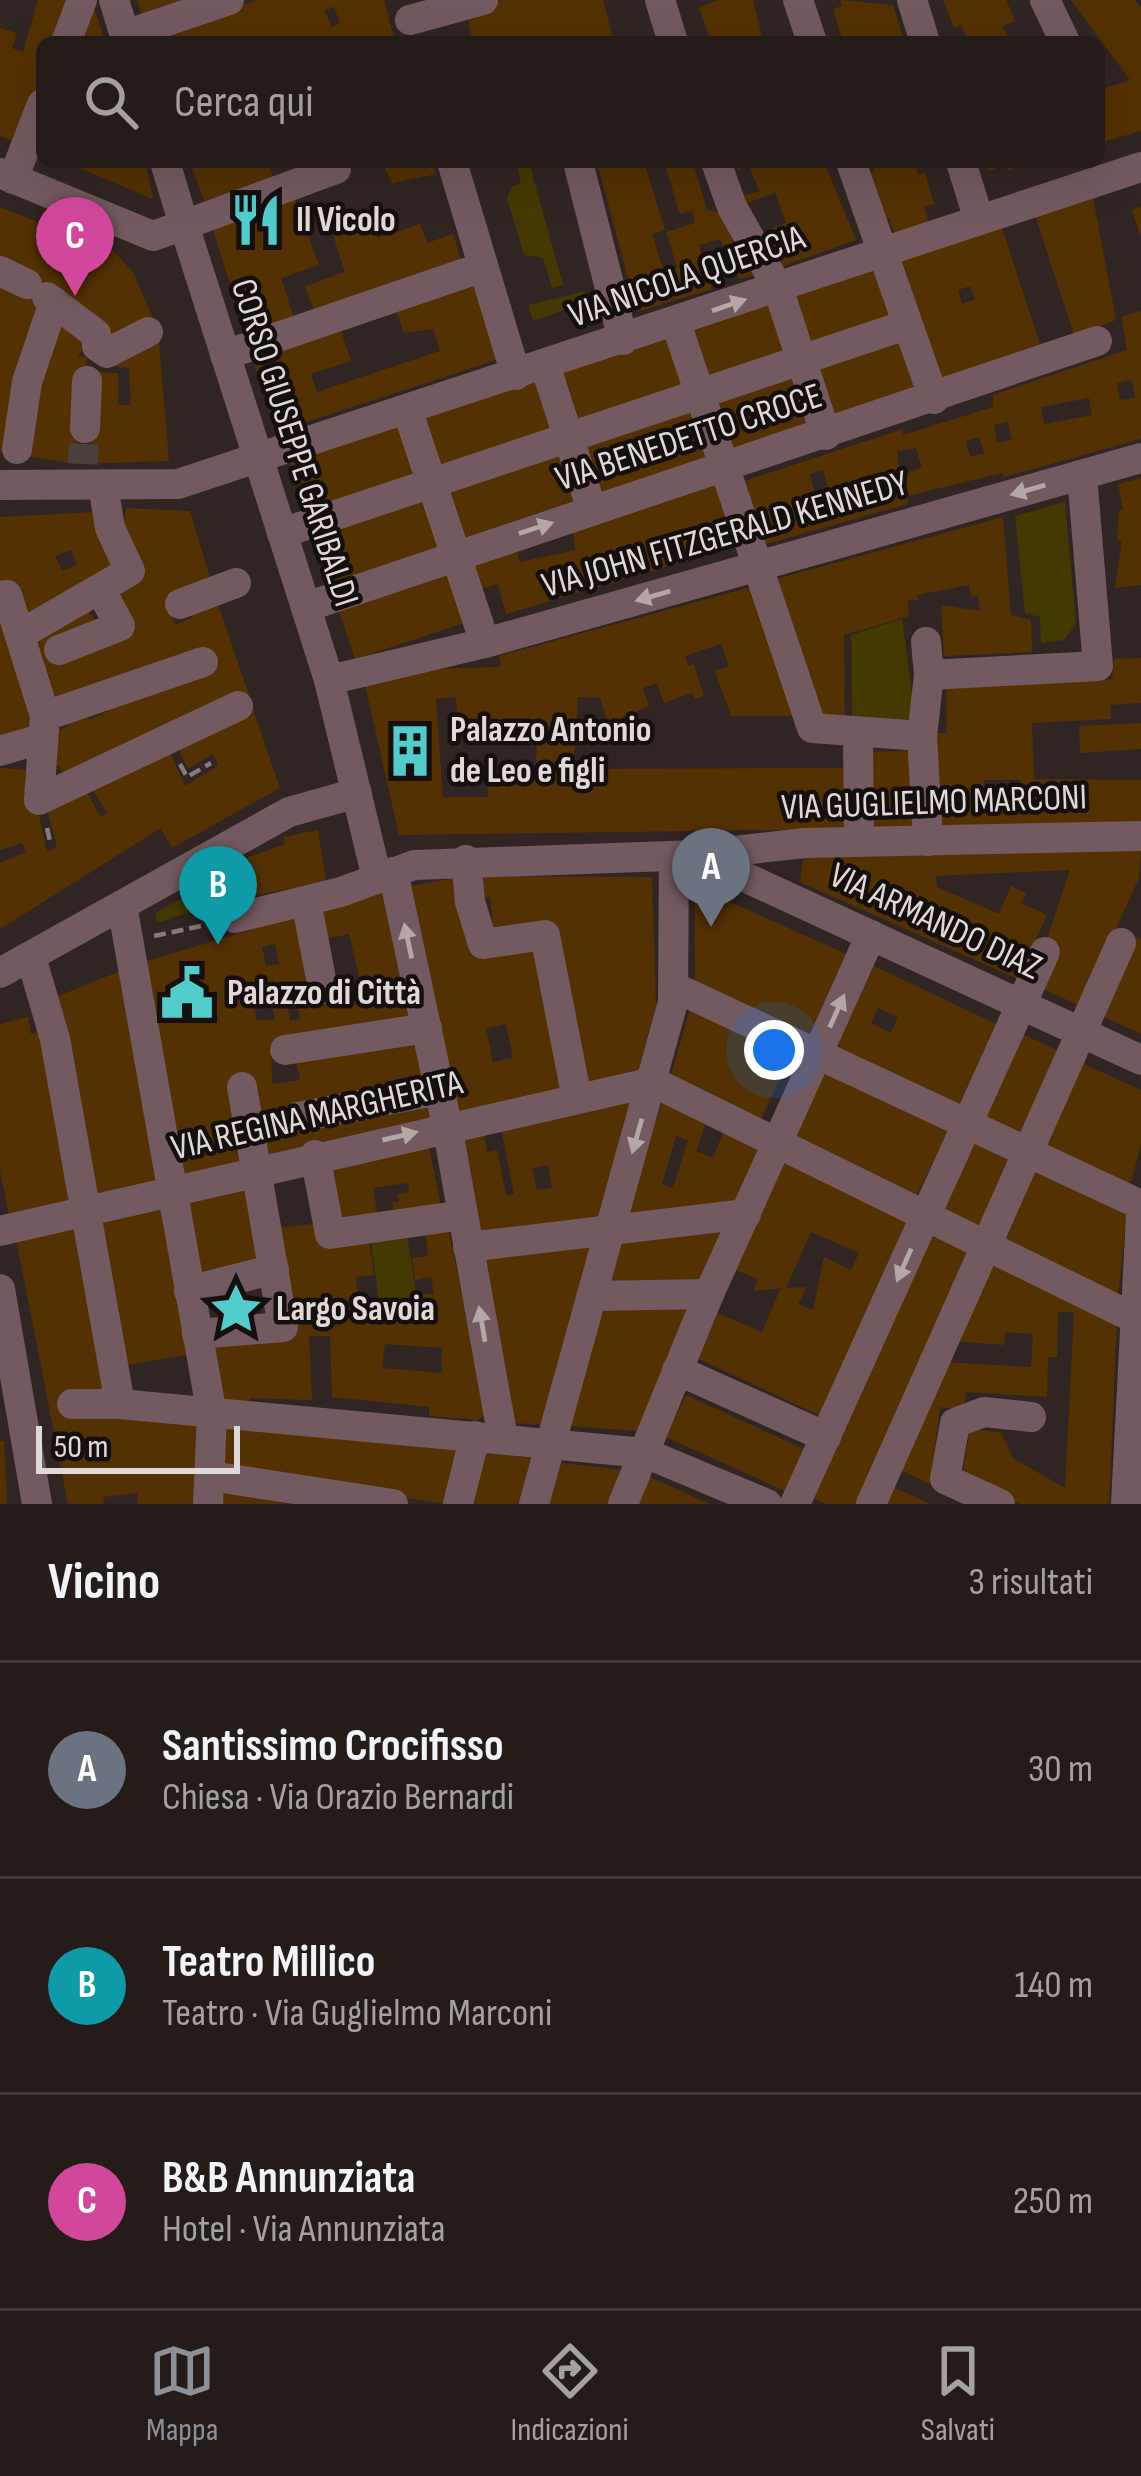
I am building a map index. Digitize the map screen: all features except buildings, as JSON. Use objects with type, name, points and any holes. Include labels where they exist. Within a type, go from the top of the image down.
[{"type":"street","points":[[68,36],[82,0]]},
{"type":"street","points":[[114,0],[125,36]]},
{"type":"street","points":[[131,36],[229,0]]},
{"type":"street","points":[[410,21],[483,0]]},
{"type":"street","points":[[660,0],[671,36]]},
{"type":"street","points":[[798,0],[810,36]]},
{"type":"street","points":[[912,0],[923,36]]},
{"type":"street","points":[[1045,0],[1062,36]]},
{"type":"street","points":[[36,116],[7,176],[153,236],[336,170]]},
{"type":"street","name":"VIA NICOLA QUERCIA","points":[[1105,166],[1141,166]]},
{"type":"street","name":"CORSO GIUSEPPE GARIBALDI","points":[[167,168],[329,680],[357,793],[427,1028],[469,1247],[489,1438]]},
{"type":"street","points":[[454,168],[483,267],[530,370],[570,440],[592,510]]},
{"type":"street","points":[[580,168],[623,340]]},
{"type":"street","points":[[718,168],[733,207],[778,288],[826,435]]},
{"type":"street","points":[[853,168],[934,399]]},
{"type":"street","points":[[963,168],[979,220]]},
{"type":"street","name":"VIA NICOLA QUERCIA","points":[[12,468],[87,457],[178,484],[979,220],[1098,168]]},
{"type":"street","points":[[225,356],[483,267]]},
{"type":"street","points":[[21,634],[130,571],[87,457],[96,334],[32,288]]},
{"type":"street","points":[[12,468],[27,382],[32,288]]},
{"type":"street","points":[[676,322],[812,728],[858,736],[922,736]]},
{"type":"street","points":[[282,533],[906,325]]},
{"type":"street","points":[[95,363],[148,332]]},
{"type":"street","name":"VIA BENEDETTO CROCE","points":[[306,607],[1097,341]]},
{"type":"street","points":[[407,409],[484,643]]},
{"type":"street","name":"VIA JOHN FITZGERALD KENNEDY","points":[[329,680],[484,643],[1141,458]]},
{"type":"street","points":[[929,675],[1097,666],[1082,475]]},
{"type":"street","points":[[180,604],[236,583]]},
{"type":"street","points":[[59,650],[120,626],[100,589]]},
{"type":"street","points":[[0,596],[7,595],[21,634],[43,728],[39,800],[238,706]]},
{"type":"street","points":[[926,642],[929,675],[922,736],[928,841]]},
{"type":"street","points":[[0,751],[43,728],[203,662]]},
{"type":"street","points":[[858,736],[859,842]]},
{"type":"street","points":[[0,973],[289,812],[357,793]]},
{"type":"street","name":"VIA GUGLIELMO MARCONI","points":[[235,918],[385,875],[466,860],[685,856],[859,842],[1141,836]]},
{"type":"street","points":[[534,1504],[653,1082],[674,988],[685,856]]},
{"type":"street","name":"VIA ARMANDO DIAZ","points":[[685,856],[871,935],[1141,1060]]},
{"type":"street","points":[[466,860],[470,902],[483,944],[545,935],[577,1100]]},
{"type":"street","points":[[306,901],[323,989]]},
{"type":"street","points":[[122,905],[212,1415],[209,1490],[393,1504]]},
{"type":"street","points":[[623,1504],[710,1294],[871,935]]},
{"type":"street","points":[[871,1504],[1121,943]]},
{"type":"street","points":[[795,1504],[1046,952]]},
{"type":"street","points":[[31,958],[55,1039],[120,1404]]},
{"type":"street","points":[[674,988],[1141,1205]]},
{"type":"street","points":[[285,1050],[427,1028]]},
{"type":"street","points":[[653,1082],[1134,1318]]},
{"type":"street","name":"VIA REGINA MARGHERITA","points":[[0,1231],[315,1155],[653,1082]]},
{"type":"street","points":[[196,1334],[283,1327],[260,1168],[242,1088]]},
{"type":"street","points":[[298,1117],[440,1090]]},
{"type":"street","points":[[315,1155],[329,1234],[463,1214]]},
{"type":"street","points":[[469,1247],[746,1214]]},
{"type":"street","points":[[1131,1496],[1141,1215]]},
{"type":"street","points":[[189,1291],[274,1269]]},
{"type":"street","points":[[0,1289],[49,1408],[37,1504]]},
{"type":"street","points":[[592,1296],[710,1294]]},
{"type":"street","points":[[677,1370],[826,1437]]},
{"type":"street","points":[[49,1408],[120,1404],[645,1453],[766,1504]]},
{"type":"street","points":[[1000,1504],[945,1479],[955,1423],[984,1412],[1031,1417]]},
{"type":"street","points":[[458,1504],[489,1438]]},
{"type":"path","points":[[148,925],[155,938],[235,918]]},
{"type":"shaded area","points":[[517,168],[531,168],[563,285],[552,288],[543,258],[524,255],[507,198],[512,187],[521,183]]},
{"type":"shaded area","points":[[585,291],[587,302],[533,321],[528,305]]},
{"type":"shaded area","points":[[1065,502],[1076,624],[1064,640],[1041,643],[1040,617],[1025,613],[1015,516]]},
{"type":"shaded area","points":[[902,619],[916,722],[852,717],[851,635]]},
{"type":"shaded area","points":[[209,883],[214,904],[157,923],[155,913]]},
{"type":"shaded area","points":[[407,1235],[417,1300],[380,1307],[371,1243]]},
{"type":"tunnel","points":[[83,464],[84,444]]},
{"type":"place","name":"Il Vicolo","points":[[256,220]]},
{"type":"place","name":"B&B Annunziata","points":[[75,296]]},
{"type":"place","name":"Palazzo Antonio de Leo e figli","points":[[410,751]]},
{"type":"place","name":"Santissimo Crocifisso","points":[[711,927]]},
{"type":"place","name":"Teatro Millico","points":[[218,945]]},
{"type":"place","name":"Palazzo di Città","points":[[187,993]]},
{"type":"place","name":"Largo Savoia","points":[[236,1309]]}]
